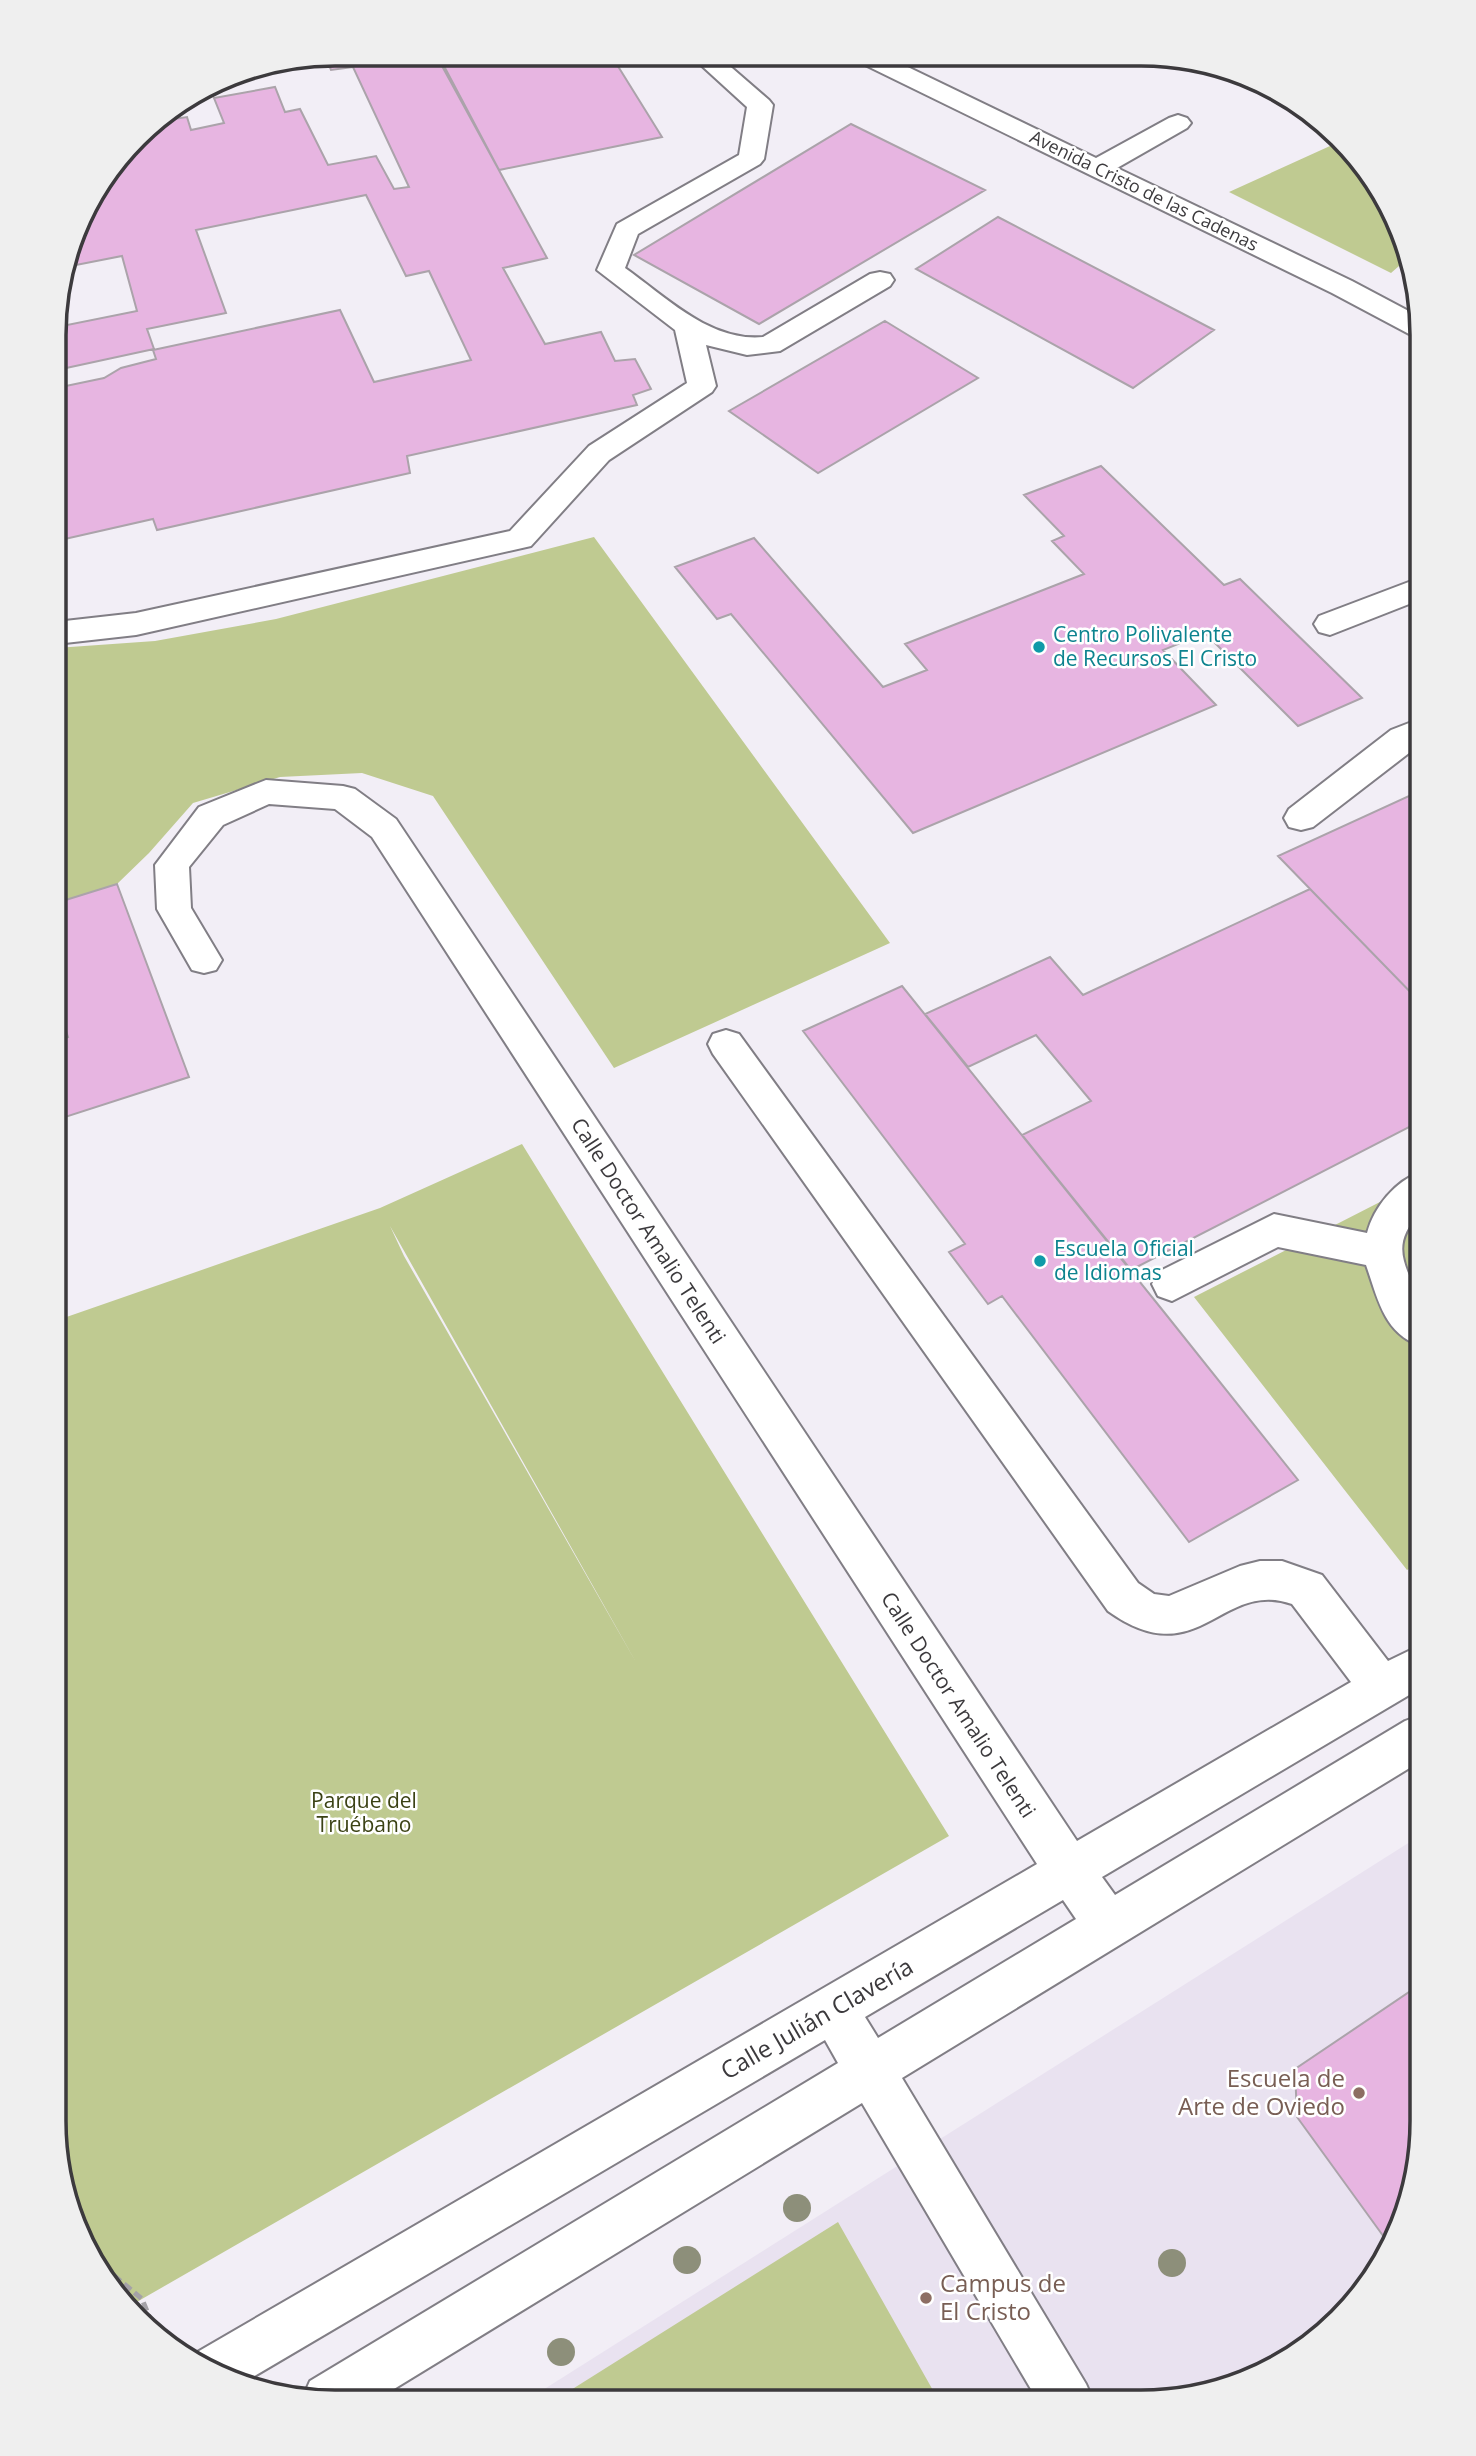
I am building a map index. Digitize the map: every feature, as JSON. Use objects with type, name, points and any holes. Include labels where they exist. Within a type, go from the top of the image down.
[{"type":"street","points":[[715,66],[760,104],[751,159],[626,230],[611,270],[688,327],[729,345],[751,348],[770,345],[880,280]]},
{"type":"street","name":"Avenida Cristo de las Cadenas","points":[[887,66],[1409,322]]},
{"type":"street","points":[[1097,168],[1178,123]]},
{"type":"street","points":[[66,632],[136,624],[520,539],[598,453],[702,386],[688,327]]},
{"type":"street","points":[[1330,624],[1410,592]]},
{"type":"street","points":[[1301,818],[1410,735]]},
{"type":"street","name":"Calle Doctor Amalio Telenti","points":[[204,960],[174,909],[172,865],[211,816],[266,792],[343,798],[384,828],[1028,1812],[1109,1926]]},
{"type":"street","points":[[726,1044],[1123,1597],[1150,1614],[1166,1616],[1246,1582],[1272,1579],[1293,1583],[1307,1589],[1382,1688]]},
{"type":"street","points":[[1410,1200],[1390,1219],[1381,1252],[1403,1314],[1410,1320]]},
{"type":"street","points":[[1172,1284],[1274,1230],[1381,1252]]},
{"type":"street","name":"Calle Julián Clavería","points":[[224,2365],[1410,1671]]},
{"type":"street","points":[[343,2390],[1410,1742]]},
{"type":"street","points":[[834,2009],[1061,2390]]},
{"type":"path","points":[[119,2280],[142,2299],[148,2314]]},
{"type":"shaded area","points":[[1410,1842],[1410,2121],[1400,2190],[1382,2240],[1354,2284],[1318,2323],[1275,2354],[1244,2369],[1210,2380],[1141,2390],[543,2390]]},
{"type":"green space","points":[[1331,145],[1374,201],[1389,232],[1400,265],[1391,273],[1229,192]]},
{"type":"green space","points":[[594,537],[890,943],[614,1068],[433,796],[362,773],[280,777],[193,803],[149,853],[117,884],[66,900],[66,647],[155,641],[276,619]]},
{"type":"green space","name":"Parque del Truébano","points":[[522,1144],[949,1836],[137,2302],[102,2255],[87,2224],[72,2173],[67,2138],[66,1317],[380,1208]],"holes":[[[390,1226],[637,1664],[404,1256]]]},
{"type":"green space","points":[[1410,1187],[1410,1568],[1407,1570],[1194,1297]]},
{"type":"green space","points":[[838,2222],[933,2390],[571,2390]]},
{"type":"building","points":[[329,66],[442,66],[547,258],[503,268],[545,344],[601,332],[615,361],[635,359],[651,389],[633,395],[637,405],[407,456],[410,473],[157,530],[153,519],[66,539],[66,386],[104,378],[121,368],[156,359],[153,350],[340,310],[374,382],[471,360],[429,271],[406,276],[366,195],[196,230],[226,313],[147,329],[154,349],[66,368],[67,325],[137,311],[122,256],[76,265],[87,232],[102,201],[133,158],[177,118],[187,117],[191,130],[224,123],[214,98],[275,87],[285,112],[300,109],[328,165],[376,156],[394,189],[409,187],[353,67],[331,70]]},
{"type":"building","points":[[444,66],[618,66],[662,137],[499,170]]},
{"type":"building","points":[[851,124],[985,190],[759,324],[634,255]]},
{"type":"building","points":[[998,217],[1214,330],[1133,388],[916,269]]},
{"type":"building","points":[[885,321],[978,378],[818,473],[729,411]]},
{"type":"building","name":"Centro Polivalente de Recursos El Cristo","points":[[1101,466],[1224,585],[1240,579],[1362,698],[1298,726],[1205,633],[1163,650],[1216,705],[913,833],[731,614],[717,619],[675,567],[754,538],[883,687],[927,670],[905,644],[1084,574],[1052,541],[1064,536],[1024,495]]},
{"type":"building","points":[[1410,796],[1410,992],[1278,856]]},
{"type":"building","points":[[117,884],[189,1077],[66,1117],[68,1037],[66,900]]},
{"type":"building","points":[[1310,889],[1410,992],[1410,1127],[1131,1270],[1022,1135],[1091,1101],[1036,1035],[968,1067],[925,1014],[1050,957],[1083,995]]},
{"type":"building","name":"Escuela Oficial de Idiomas","points":[[902,986],[1298,1480],[1189,1542],[1002,1296],[988,1304],[949,1252],[965,1244],[803,1031]]},
{"type":"building","name":"Escuela de Arte de Oviedo","points":[[1410,1991],[1409,2138],[1400,2190],[1384,2236],[1297,2117],[1295,2069]]},
{"type":"place","name":"Centro Polivalente de Recursos El Cristo","points":[[1039,647]]},
{"type":"place","name":"Escuela Oficial de Idiomas","points":[[1040,1261]]},
{"type":"place","name":"Escuela de Arte de Oviedo","points":[[1359,2093]]},
{"type":"place","name":"Campus de El Cristo","points":[[926,2298]]}]
